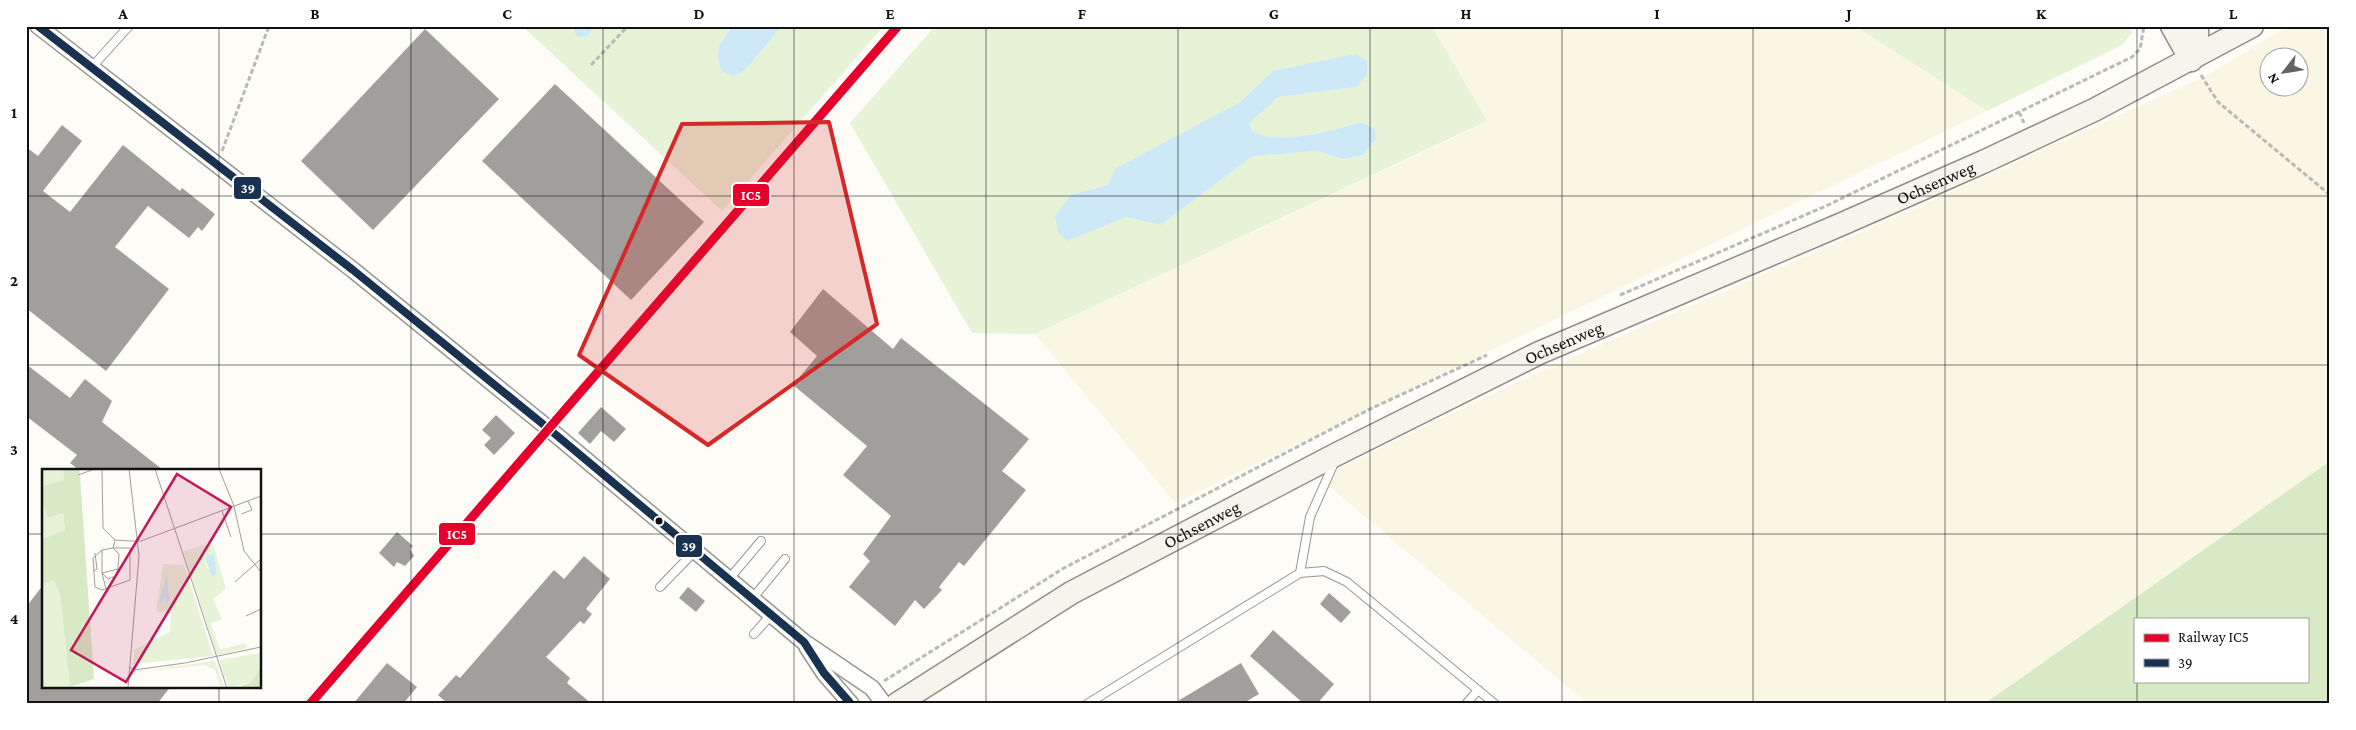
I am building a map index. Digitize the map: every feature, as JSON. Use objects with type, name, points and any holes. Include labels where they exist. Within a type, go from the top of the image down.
[{"type":"main road","points":[[2172,26],[2191,60]]},
{"type":"main road","points":[[2191,60],[2197,48],[2197,26]]},
{"type":"main road","name":"Ochsenweg","points":[[897,704],[1071,593],[1337,454],[1539,353],[1966,170],[2094,110],[2252,26]]},
{"type":"street","points":[[38,26],[353,270],[804,642],[872,688],[884,704]]},
{"type":"street","points":[[804,642],[824,673],[851,704]]},
{"type":"lane","points":[[91,68],[129,26]]},
{"type":"lane","points":[[1300,573],[1310,517],[1337,454]]},
{"type":"lane","points":[[729,579],[761,541]]},
{"type":"lane","points":[[660,587],[695,551]]},
{"type":"lane","points":[[752,599],[785,559]]},
{"type":"lane","points":[[1087,704],[1300,573],[1324,570],[1347,582],[1495,704]]},
{"type":"lane","points":[[754,634],[771,615]]},
{"type":"lane","points":[[1466,704],[1478,690]]},
{"type":"path","points":[[217,166],[269,26]]},
{"type":"path","points":[[591,65],[628,26]]},
{"type":"path","points":[[2191,60],[2218,102],[2330,195]]},
{"type":"highlighted area","points":[[829,122],[877,324],[708,445],[579,355],[682,124]]},
{"type":"shaded area","points":[[1432,26],[1855,26],[1987,111],[1175,503],[1035,334],[1487,122]]},
{"type":"shaded area","points":[[2288,26],[2330,26],[2330,461],[1984,704],[1588,704],[1319,478],[1543,370],[1889,220],[2206,76]]},
{"type":"green space","points":[[522,26],[571,26],[572,30],[586,37],[595,26],[732,26],[721,41],[746,69],[782,26],[884,26],[722,211]]},
{"type":"green space","points":[[935,26],[1432,26],[1487,121],[1035,334],[972,333],[850,123]],"holes":[[[1273,72],[1356,87],[1278,97],[1249,122],[1253,132],[1264,136],[1277,137],[1322,133],[1361,122],[1375,129],[1376,139],[1363,155],[1342,159],[1318,151],[1253,156],[1161,225],[1126,217],[1067,240],[1055,216],[1070,195],[1108,185],[1116,169],[1240,102]]]},
{"type":"green space","points":[[1855,26],[2131,26],[2132,33],[2122,45],[1987,111]]},
{"type":"green space","points":[[2330,461],[2330,704],[1984,704]]},
{"type":"water","points":[[571,26],[595,26],[586,37],[578,37]]},
{"type":"water","points":[[733,26],[782,26],[746,69],[734,76],[722,71],[718,58],[721,42]]},
{"type":"water","points":[[1356,54],[1367,61],[1367,75],[1356,87],[1278,97],[1249,123],[1253,132],[1264,136],[1292,137],[1322,133],[1361,122],[1375,129],[1376,139],[1363,155],[1342,159],[1318,151],[1253,156],[1161,225],[1126,217],[1067,241],[1058,232],[1055,216],[1070,195],[1108,185],[1115,169],[1240,102],[1273,71]]},
{"type":"building","points":[[425,29],[499,99],[373,230],[301,161]]},
{"type":"building","points":[[555,84],[704,222],[631,300],[482,161]]},
{"type":"building","points":[[62,125],[82,141],[43,191],[70,212],[123,145],[180,191],[182,188],[215,214],[202,231],[198,227],[189,238],[148,206],[115,247],[169,289],[106,371],[26,308],[26,147],[38,156]]},
{"type":"building","points":[[823,289],[893,349],[901,338],[1029,439],[1002,471],[1026,490],[964,566],[959,562],[939,587],[942,590],[924,609],[915,600],[895,626],[849,587],[870,561],[863,554],[891,516],[843,475],[867,446],[793,385],[817,356],[790,332]]},
{"type":"building","points":[[26,364],[70,398],[85,379],[112,401],[102,422],[162,469],[78,469],[70,463],[77,455],[26,416]]},
{"type":"building","points":[[601,407],[626,429],[614,442],[601,431],[590,444],[578,433]]},
{"type":"building","points":[[496,415],[515,433],[494,455],[484,445],[491,438],[482,430]]},
{"type":"building","points":[[397,532],[413,546],[410,549],[414,556],[405,566],[397,562],[394,567],[379,553]]},
{"type":"building","points":[[584,556],[610,579],[586,609],[592,614],[584,624],[580,621],[546,657],[570,678],[567,683],[592,704],[448,704],[438,695],[456,675],[460,678],[554,570],[564,579]]},
{"type":"building","points":[[42,587],[42,688],[169,688],[157,704],[26,704],[26,607]]},
{"type":"building","points":[[688,587],[705,601],[696,612],[679,598]]},
{"type":"building","points":[[1329,593],[1351,612],[1341,623],[1320,604]]},
{"type":"building","points":[[1273,630],[1334,684],[1317,704],[1304,704],[1250,656]]},
{"type":"building","points":[[387,663],[417,687],[403,704],[353,704]]},
{"type":"building","points":[[1241,663],[1259,694],[1242,704],[1173,704]]},
{"type":"rail line","name":"IC5","points":[[310,704],[898,26]]},
{"type":"transit line","name":"39","points":[[38,26],[353,270],[549,429],[804,642],[824,673],[851,704]]}]
